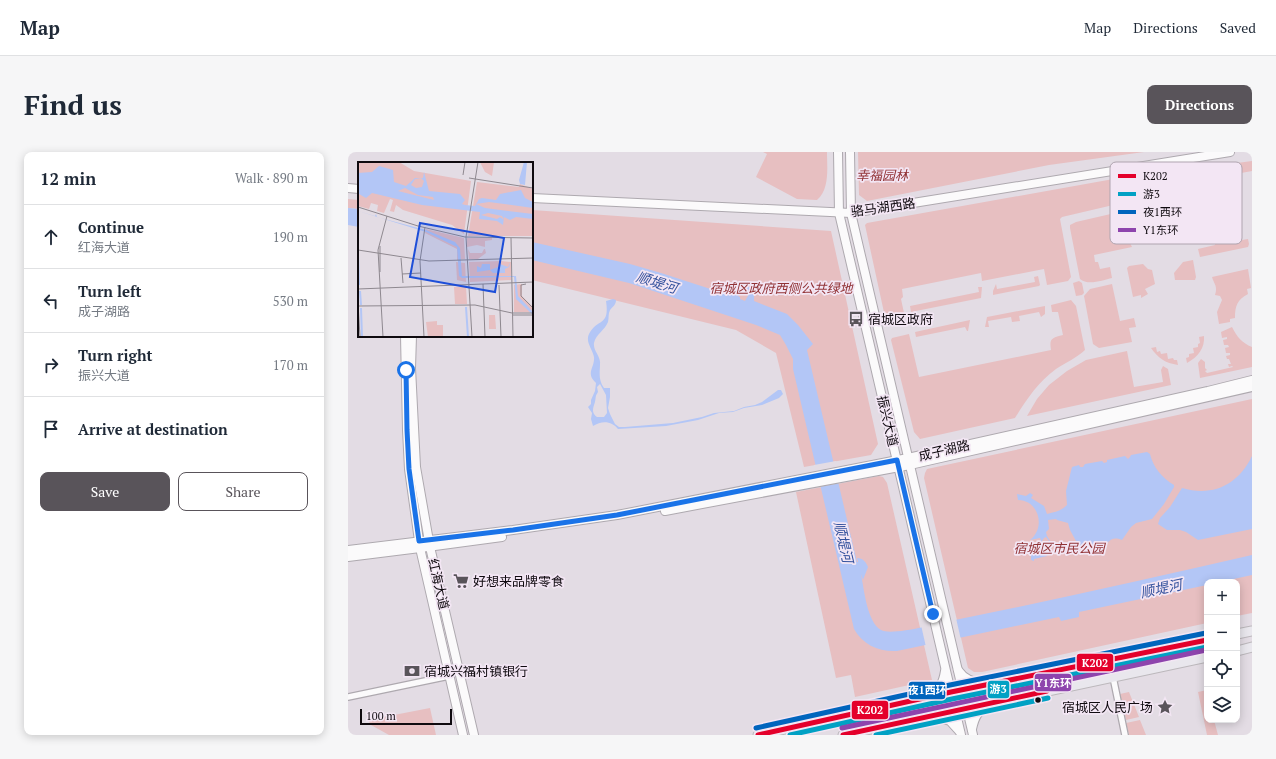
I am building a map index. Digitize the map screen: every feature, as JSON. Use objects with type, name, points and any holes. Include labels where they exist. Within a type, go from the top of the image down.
[{"type":"main road","name":"振兴大道","points":[[838,152],[839,213],[961,735]]},
{"type":"main road","name":"振兴大道","points":[[850,152],[851,213],[972,733]]},
{"type":"main road","name":"骆马湖西路","points":[[1168,162],[1230,152]]},
{"type":"main road","name":"骆马湖西路","points":[[533,198],[851,213],[1110,171]]},
{"type":"main road","points":[[348,188],[358,189]]},
{"type":"main road","name":"红海大道","points":[[405,337],[409,469],[419,545],[463,735]]},
{"type":"main road","name":"红海大道","points":[[412,337],[411,368],[416,467],[430,543],[474,735]]},
{"type":"main road","name":"成子湖路","points":[[348,557],[513,530],[617,515],[898,464],[1252,380]]},
{"type":"main road","name":"成子湖路","points":[[909,461],[1252,387]]},
{"type":"main road","name":"成子湖路","points":[[348,550],[419,545]]},
{"type":"main road","points":[[1240,633],[1252,631]]},
{"type":"main road","points":[[758,735],[952,692],[1204,641]]},
{"type":"main road","points":[[1240,650],[1252,647]]},
{"type":"main road","points":[[926,698],[935,692],[942,684],[944,680],[944,663],[954,656]]},
{"type":"main road","points":[[843,735],[1204,658]]},
{"type":"main road","points":[[958,670],[972,681],[990,685]]},
{"type":"main road","points":[[1008,681],[1005,692],[1009,696],[1015,698]]},
{"type":"main road","points":[[972,733],[976,716],[989,704]]},
{"type":"main road","points":[[892,705],[904,708],[907,714],[904,719],[897,724]]},
{"type":"main road","points":[[931,716],[950,721],[961,735]]},
{"type":"street","points":[[348,697],[449,676]]},
{"type":"street","points":[[1113,677],[1125,735]]},
{"type":"green space","points":[[763,152],[827,152],[826,184],[817,200],[797,199],[756,177],[767,154]]},
{"type":"green space","name":"幸福园林","points":[[858,152],[1144,152],[1049,165],[867,201],[859,195]]},
{"type":"green space","points":[[1252,161],[1252,171],[1242,173],[1242,162]]},
{"type":"green space","points":[[1110,180],[1110,206],[1062,217],[1060,219],[1071,277],[1068,281],[1047,285],[1044,269],[982,281],[981,273],[902,289],[903,297],[901,299],[904,313],[885,317],[865,225],[867,223]]},
{"type":"green space","points":[[348,199],[358,200],[358,209],[348,208]]},
{"type":"green space","name":"宿城区政府西侧公共绿地","points":[[533,210],[831,231],[878,444],[871,455],[804,467],[776,353],[736,330],[533,280]]},
{"type":"green space","points":[[1110,214],[1110,244],[1130,244],[1132,247],[1094,255],[1095,262],[1098,262],[1100,269],[1110,267],[1112,278],[1096,282],[1087,282],[1080,279],[1070,228],[1070,225],[1076,222]]},
{"type":"green space","points":[[1248,239],[1249,244],[1248,247],[1200,257],[1198,249],[1215,245],[1242,244],[1242,240]]},
{"type":"green space","points":[[1193,260],[1196,277],[1195,280],[1175,280],[1174,273],[1183,262]]},
{"type":"green space","points":[[1143,264],[1148,269],[1152,270],[1155,284],[1145,289],[1148,294],[1141,298],[1141,295],[1133,297],[1127,268],[1129,266]]},
{"type":"green space","points":[[1248,269],[1251,288],[1247,289],[1248,294],[1237,304],[1235,318],[1230,319],[1230,322],[1219,324],[1217,312],[1222,300],[1220,296],[1215,295],[1216,287],[1212,277]]},
{"type":"green space","points":[[1038,276],[1039,286],[993,295],[996,284],[997,289],[1035,282],[1034,277]]},
{"type":"green space","points":[[1079,281],[1082,283],[1084,293],[1076,296],[1073,283]]},
{"type":"green space","points":[[1112,284],[1120,321],[1134,318],[1136,327],[1129,328],[1132,342],[1099,348],[1093,344],[1084,296],[1090,289]]},
{"type":"green space","points":[[978,287],[982,287],[981,298],[911,312],[910,306],[979,292]]},
{"type":"green space","points":[[1071,300],[1076,306],[1085,350],[1075,358],[1056,369],[1044,379],[1028,398],[1015,418],[920,439],[914,432],[891,340],[892,338],[909,334],[919,377],[1051,350],[1050,343],[1052,339],[1063,335],[1058,312],[1052,312],[1051,305]]},
{"type":"green space","points":[[1045,306],[1045,314],[1041,317],[1039,312],[1019,316],[1020,321],[1012,322],[1011,317],[988,321],[989,327],[985,327],[987,317]]},
{"type":"green space","points":[[970,320],[968,331],[965,327],[916,337],[915,332]]},
{"type":"green space","points":[[1232,327],[1245,344],[1252,347],[1252,367],[1200,378],[1198,363],[1201,359],[1205,362],[1205,368],[1207,370],[1205,371],[1207,373],[1233,367],[1229,367],[1228,364],[1231,364],[1226,356],[1230,355],[1230,353],[1226,353],[1225,348],[1229,347],[1228,345],[1224,345],[1223,340],[1227,339],[1227,337],[1222,338],[1221,332]]},
{"type":"green space","points":[[1204,336],[1200,352],[1187,363],[1186,358],[1189,357],[1189,354],[1194,353],[1193,348],[1198,347],[1198,344],[1200,343],[1199,337]]},
{"type":"green space","points":[[1156,347],[1157,352],[1160,351],[1161,354],[1167,353],[1168,359],[1173,358],[1174,360],[1177,360],[1178,365],[1169,363],[1156,355],[1151,348]]},
{"type":"green space","points":[[1127,351],[1134,387],[1163,382],[1161,370],[1163,366],[1168,369],[1171,385],[1027,416],[1037,399],[1049,385],[1067,371],[1086,360]]},
{"type":"green space","name":"宿城区市民公园","points":[[1252,399],[1252,613],[1240,615],[1240,579],[1204,579],[1204,624],[982,672],[974,672],[968,668],[924,478],[927,469]]},
{"type":"green space","points":[[879,476],[883,477],[887,483],[932,680],[855,697],[851,675],[836,678],[796,492]]},
{"type":"green space","points":[[1204,691],[1204,721],[1198,692]]},
{"type":"green space","points":[[1129,692],[1139,717],[1126,720],[1120,694]]},
{"type":"green space","points":[[430,708],[436,735],[389,735],[371,725],[368,720]]},
{"type":"green space","points":[[1140,720],[1146,735],[1129,735],[1126,723]]},
{"type":"green space","points":[[1204,723],[1215,723],[1218,735],[1207,735]]},
{"type":"water","points":[[348,208],[358,209],[358,227],[348,225]]},
{"type":"water","name":"顺堤河","points":[[533,242],[630,264],[726,294],[729,294],[730,292],[739,295],[738,296],[740,299],[745,301],[749,294],[744,293],[747,286],[753,290],[754,301],[787,314],[798,325],[813,344],[807,350],[857,562],[857,558],[861,559],[868,567],[863,580],[861,574],[867,605],[872,620],[881,630],[894,632],[925,627],[1252,555],[1252,575],[1234,579],[1204,579],[1204,586],[1079,612],[1079,617],[1061,621],[1059,617],[897,651],[878,649],[872,646],[862,639],[854,629],[793,369],[793,359],[780,335],[756,325],[629,283],[533,260]]},
{"type":"water","points":[[613,299],[616,300],[609,312],[608,322],[595,340],[594,346],[600,361],[601,382],[604,388],[610,388],[608,408],[615,424],[619,427],[673,423],[714,413],[734,411],[762,402],[778,390],[781,390],[783,394],[779,398],[762,405],[744,408],[733,412],[719,413],[698,420],[666,426],[618,429],[613,424],[603,422],[593,426],[591,419],[592,413],[588,407],[591,404],[596,383],[591,376],[594,357],[588,337],[592,329],[604,319],[606,315],[606,301]],"holes":[[[600,384],[606,395],[607,413],[604,417],[597,417],[593,412],[593,408],[598,392],[597,387]]]},
{"type":"water","points":[[1147,452],[1150,454],[1153,463],[1159,472],[1174,485],[1164,504],[1152,519],[1136,523],[1131,527],[1122,540],[1112,539],[1097,549],[1083,550],[1080,547],[1061,549],[1050,542],[1046,537],[1040,546],[1047,552],[1047,556],[1034,559],[1034,561],[1031,560],[1031,552],[1029,548],[1039,546],[1038,542],[1041,540],[1040,538],[1030,540],[1038,529],[1038,516],[1035,509],[1031,505],[1025,501],[1018,500],[1017,494],[1026,496],[1030,493],[1033,495],[1031,498],[1044,506],[1047,514],[1055,512],[1067,505],[1066,491],[1072,467],[1079,465],[1080,467],[1083,467],[1085,464],[1102,461],[1104,463],[1107,462],[1107,460],[1125,456],[1128,459],[1131,455]],"holes":[[[1048,520],[1057,520],[1068,523],[1076,541],[1075,544],[1057,544],[1053,543],[1047,537],[1046,532],[1049,529]]]},
{"type":"water","points":[[1252,456],[1252,529],[1198,540],[1186,532],[1180,530],[1167,530],[1158,524],[1160,518],[1170,507],[1182,488],[1204,491],[1223,486],[1240,474]]},
{"type":"pier","points":[[836,461],[841,483],[819,487],[814,465]]},
{"type":"pier","points":[[956,618],[961,640],[926,647],[921,625]]},
{"type":"transit line","name":"夜1西环","points":[[756,728],[950,685],[1204,633]]},
{"type":"transit line","name":"K202","points":[[758,735],[951,692],[1204,641]]},
{"type":"transit line","name":"游3","points":[[790,735],[952,699],[1204,648]]},
{"type":"transit line","name":"Y1东环","points":[[842,728],[1204,650]]},
{"type":"transit line","name":"K202","points":[[843,735],[1047,691]]},
{"type":"transit line","name":"游3","points":[[876,735],[1048,698]]},
{"type":"place","name":"宿城区政府","points":[[856,319]]},
{"type":"place","name":"好想来品牌零食","points":[[461,581]]},
{"type":"place","name":"宿城兴福村镇银行","points":[[412,671]]},
{"type":"place","name":"宿城区人民广场","points":[[1165,707]]},
{"type":"route","points":[[406,370],[409,469],[419,541],[513,530],[617,515],[897,460],[933,614]]}]
